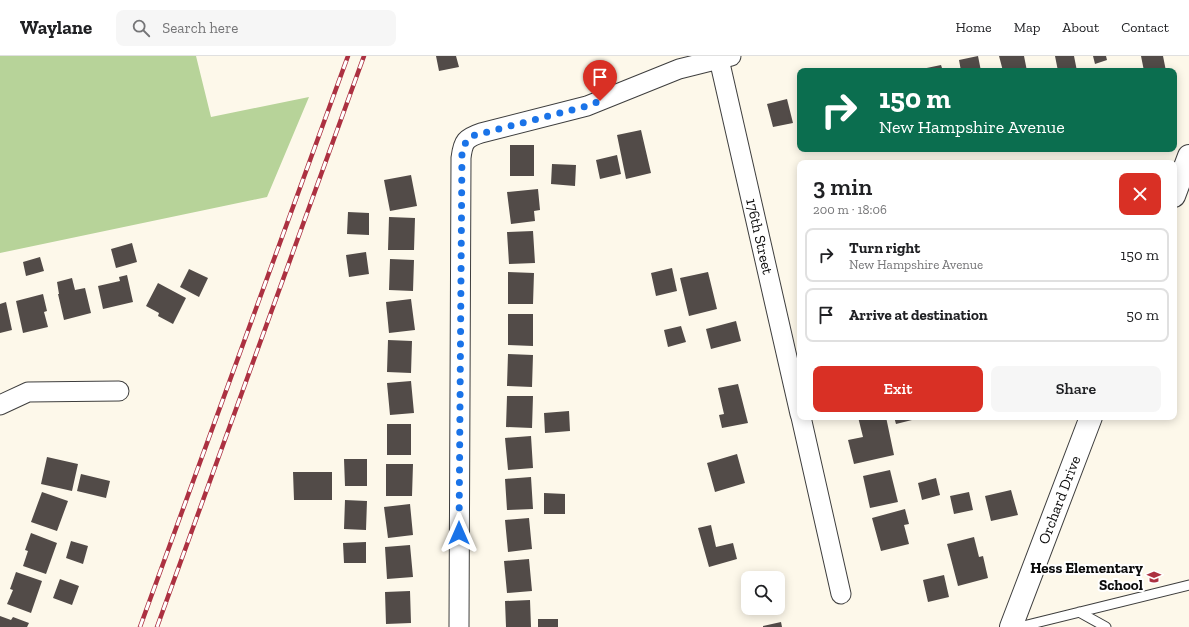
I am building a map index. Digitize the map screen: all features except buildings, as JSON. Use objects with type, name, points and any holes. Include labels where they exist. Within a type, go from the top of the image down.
[{"type":"street","points":[[459,627],[462,149],[468,139],[481,133],[587,106],[678,69],[725,58]]},
{"type":"street","name":"176th Street","points":[[725,58],[797,400]]},
{"type":"street","points":[[1177,188],[1189,156]]},
{"type":"street","points":[[0,405],[28,392],[118,391]]},
{"type":"street","points":[[802,420],[841,594]]},
{"type":"street","name":"Orchard Drive","points":[[1012,627],[1090,420]]},
{"type":"lane","points":[[1019,627],[1189,585]]},
{"type":"lane","points":[[1079,612],[1106,627]]},
{"type":"green space","points":[[0,56],[196,56],[211,117],[309,97],[267,197],[0,253]]},
{"type":"railway","points":[[140,627],[348,56]]},
{"type":"railway","points":[[157,627],[364,56]]},
{"type":"place","name":"Hess Elementary School","points":[[1154,577]]},
{"type":"route","points":[[459,533],[462,149],[464,143],[472,136],[587,106],[600,101]]}]
